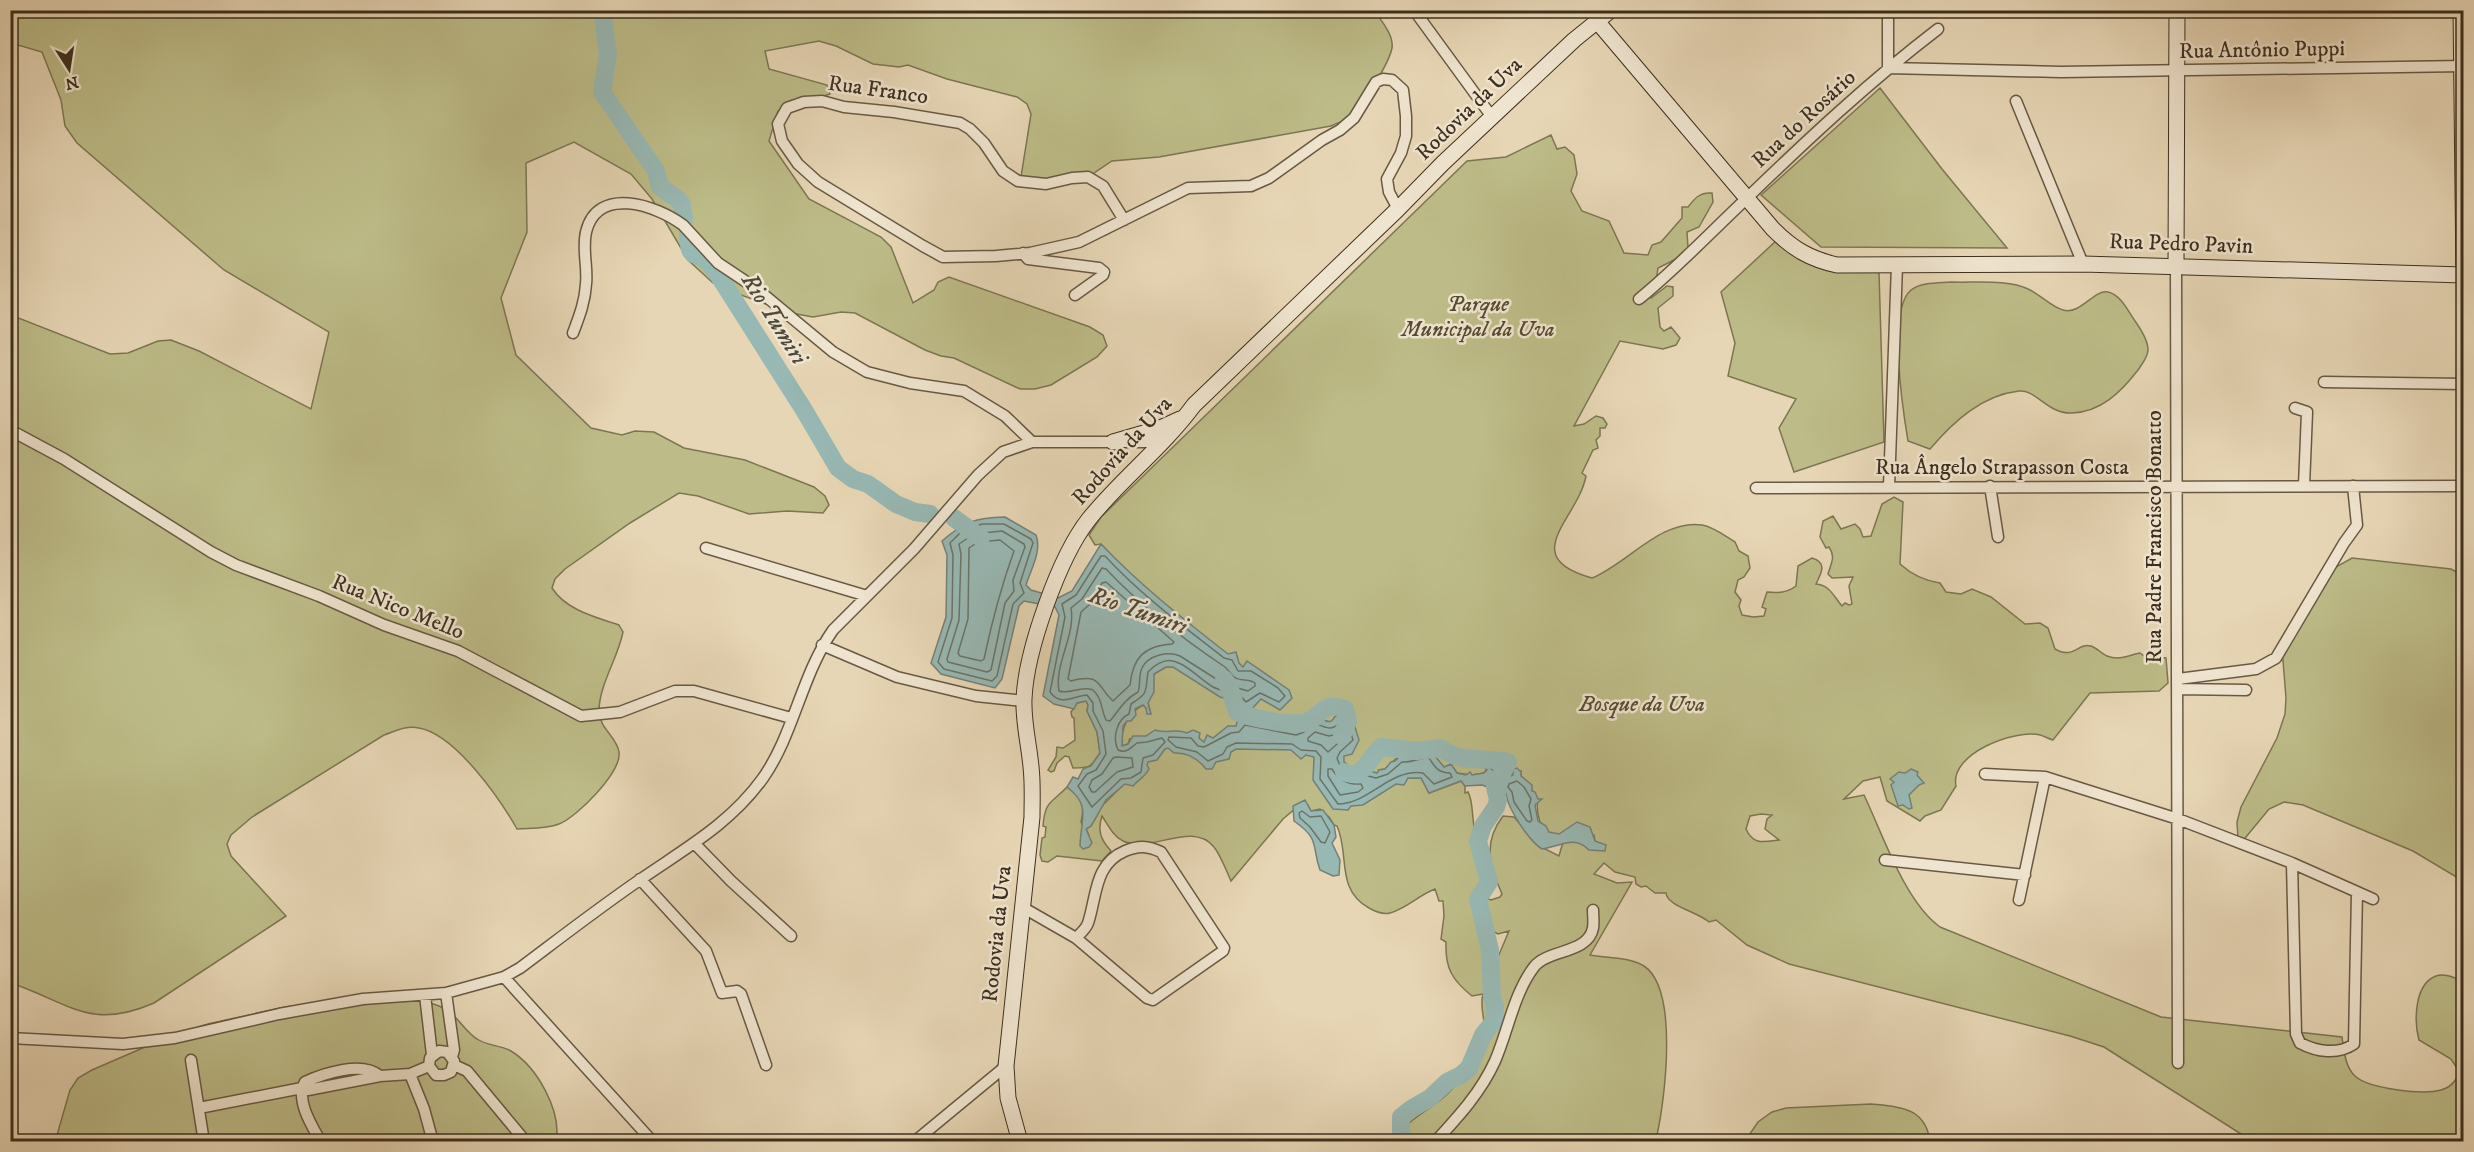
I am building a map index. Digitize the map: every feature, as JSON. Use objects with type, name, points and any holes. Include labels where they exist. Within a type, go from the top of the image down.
[{"type":"street","points":[[1414,10],[1492,117]]},
{"type":"street","name":"Rodovia da Uva","points":[[1020,1142],[1008,1098],[1006,1066],[1032,817],[1032,785],[1024,701],[1029,670],[1053,587],[1087,522],[1119,483],[1162,442],[1194,405],[1599,15],[1611,10]]},
{"type":"street","points":[[1888,10],[1888,68]]},
{"type":"street","name":"Rua Padre Francisco Bonatto","points":[[2177,10],[2175,485],[2178,684],[2178,1063]]},
{"type":"street","points":[[2461,10],[2463,276]]},
{"type":"street","name":"Rua Pedro Pavin","points":[[1599,15],[1746,199],[1789,245],[1816,260],[1837,265],[2083,264],[2463,276]]},
{"type":"street","name":"Rua do Rosário","points":[[1639,299],[1673,271],[1746,199],[1888,68],[1938,29]]},
{"type":"street","name":"Rua Antônio Puppi","points":[[1888,68],[2177,72],[2462,66]]},
{"type":"street","name":"Rua Franco","points":[[1124,220],[1103,186],[1088,177],[1046,184],[1018,181],[1003,171],[984,143],[960,123],[894,111],[844,107],[822,101],[804,102],[787,108],[778,124],[782,141],[798,164],[818,182],[943,257],[1023,253],[1079,243],[1188,188],[1251,186],[1269,178],[1354,118],[1376,82],[1383,79],[1392,80],[1402,90],[1406,103],[1406,136],[1401,153],[1387,179],[1389,192],[1398,209]]},
{"type":"street","points":[[2016,100],[2083,264]]},
{"type":"street","points":[[573,333],[583,307],[587,282],[584,253],[586,232],[590,221],[602,208],[615,202],[632,203],[676,220],[683,225],[718,263],[757,289],[833,352],[867,372],[910,383],[964,392],[1005,416],[1032,442]]},
{"type":"street","points":[[1023,253],[1028,259],[1099,268],[1104,272],[1075,295]]},
{"type":"street","points":[[1889,487],[1897,265]]},
{"type":"street","points":[[2324,382],[2463,384]]},
{"type":"street","points":[[2295,408],[2307,412],[2304,486]]},
{"type":"street","points":[[1113,442],[1158,429],[1185,417]]},
{"type":"street","name":"Rua Nico Mello","points":[[10,430],[64,459],[211,552],[236,565],[319,596],[384,625],[458,651],[581,716],[620,712],[675,691],[694,691],[791,718]]},
{"type":"street","points":[[10,1038],[123,1044],[175,1038],[279,1014],[363,999],[446,993],[504,977],[520,968],[640,879],[695,844],[732,815],[764,777],[780,747],[822,645],[833,630],[914,549],[978,475],[1003,453],[1032,442],[1162,442]]},
{"type":"street","name":"Rua Ângelo Strapasson Costa","points":[[1756,488],[2175,485],[2463,486]]},
{"type":"street","points":[[1990,486],[1998,537]]},
{"type":"street","points":[[2178,684],[2256,669],[2276,658],[2357,525],[2353,486]]},
{"type":"street","points":[[706,548],[867,596]]},
{"type":"street","points":[[822,645],[897,677],[976,696],[1024,701]]},
{"type":"street","points":[[2178,684],[2246,690]]},
{"type":"street","points":[[1985,774],[2045,777],[2178,819],[2373,899]]},
{"type":"street","points":[[2019,900],[2045,777]]},
{"type":"street","points":[[695,844],[731,881],[791,936]]},
{"type":"street","points":[[1022,907],[1076,938],[1146,998],[1153,1000],[1224,948],[1161,852],[1148,846],[1136,846],[1117,854],[1101,871],[1087,926],[1076,938]]},
{"type":"street","points":[[1885,860],[2025,875]]},
{"type":"street","points":[[2292,864],[2296,1034],[2300,1043],[2312,1049],[2344,1051],[2354,1044],[2357,892]]},
{"type":"street","points":[[2287,1003],[2292,864]]},
{"type":"street","points":[[640,879],[706,951],[722,993],[737,991],[741,994],[766,1065]]},
{"type":"street","points":[[1436,1142],[1471,1103],[1495,1062],[1524,985],[1535,966],[1547,957],[1575,947],[1587,939],[1593,929],[1593,910]]},
{"type":"street","points":[[504,977],[653,1142]]},
{"type":"street","points":[[425,995],[433,1072],[440,1076],[451,1072],[454,1050],[446,993]]},
{"type":"street","points":[[428,1022],[439,1022],[449,1017]]},
{"type":"street","points":[[321,1142],[312,1136],[302,1088],[305,1082],[338,1071],[375,1071],[380,1076],[410,1074],[443,1051],[467,1071],[525,1142]]},
{"type":"street","points":[[191,1060],[204,1142]]},
{"type":"street","points":[[914,1142],[1006,1066]]},
{"type":"street","points":[[410,1074],[424,1109],[433,1142]]},
{"type":"street","points":[[199,1108],[302,1088]]},
{"type":"green space","points":[[11,11],[1375,11],[1389,33],[1392,48],[1380,75],[1354,114],[1331,126],[1159,157],[1112,161],[1085,179],[1020,183],[1031,114],[1027,104],[1017,97],[947,79],[908,65],[899,67],[873,64],[836,46],[819,41],[765,51],[769,69],[827,85],[830,94],[778,111],[769,141],[809,199],[881,237],[891,247],[913,303],[934,290],[938,282],[949,277],[1090,327],[1103,335],[1107,346],[1097,357],[1051,385],[1035,389],[1020,389],[954,358],[925,350],[855,313],[841,312],[813,317],[791,313],[713,283],[688,260],[652,199],[631,174],[574,142],[526,163],[527,232],[501,298],[516,355],[591,428],[622,435],[635,431],[654,432],[684,448],[745,460],[814,487],[825,496],[829,505],[823,513],[787,511],[749,514],[698,496],[679,493],[630,523],[565,569],[555,579],[552,588],[565,602],[582,612],[619,625],[623,632],[605,681],[599,711],[602,722],[618,747],[618,761],[606,782],[567,820],[549,827],[517,829],[488,785],[447,742],[433,733],[414,727],[384,735],[252,817],[231,835],[227,844],[231,856],[286,916],[154,1003],[132,1011],[96,1014],[65,1006],[11,983],[11,315],[110,354],[128,353],[158,341],[171,340],[199,351],[311,409],[329,332],[224,270],[77,143],[65,126],[61,100],[42,52],[11,43]]},
{"type":"green space","points":[[1880,88],[2007,248],[1821,247],[1761,195]]},
{"type":"green space","points":[[1551,135],[1557,149],[1565,147],[1574,155],[1577,174],[1571,191],[1582,211],[1609,221],[1624,253],[1648,255],[1652,245],[1661,242],[1682,218],[1682,207],[1688,207],[1701,195],[1712,193],[1713,202],[1699,227],[1687,232],[1688,248],[1674,260],[1658,268],[1656,281],[1648,296],[1651,298],[1667,286],[1673,287],[1673,296],[1658,308],[1660,327],[1664,331],[1671,327],[1680,338],[1676,345],[1663,349],[1620,341],[1574,426],[1584,424],[1596,416],[1603,418],[1607,424],[1605,428],[1600,428],[1600,436],[1596,440],[1598,448],[1593,450],[1582,473],[1586,476],[1581,492],[1558,535],[1555,548],[1558,559],[1570,569],[1592,578],[1658,535],[1687,525],[1702,525],[1735,542],[1739,551],[1748,556],[1750,568],[1744,577],[1738,580],[1735,592],[1741,600],[1739,606],[1742,615],[1764,616],[1766,609],[1762,607],[1767,592],[1782,592],[1796,586],[1798,566],[1812,558],[1822,566],[1816,584],[1828,589],[1842,606],[1845,603],[1849,605],[1852,604],[1849,586],[1853,577],[1832,578],[1828,574],[1833,557],[1829,547],[1826,548],[1820,537],[1823,521],[1833,516],[1841,529],[1855,524],[1863,537],[1871,536],[1882,504],[1894,497],[1903,502],[1900,564],[1914,574],[1940,583],[1946,592],[1961,594],[1972,589],[1991,597],[2025,624],[2040,623],[2048,628],[2055,649],[2061,652],[2071,652],[2086,645],[2112,657],[2120,658],[2140,653],[2144,656],[2166,658],[2168,683],[2159,691],[2090,693],[2053,740],[2040,735],[2015,736],[1986,746],[1973,754],[1957,774],[1956,786],[1941,810],[1925,816],[1920,821],[1887,801],[1880,777],[1863,781],[1844,799],[1864,795],[1906,885],[1927,916],[1940,927],[2161,1017],[2342,1037],[2349,1068],[2362,1081],[2372,1084],[2396,1090],[2422,1092],[2441,1090],[2453,1083],[2459,1071],[2451,1059],[2419,1040],[2416,1014],[2423,987],[2429,980],[2443,975],[2463,981],[2463,1141],[2252,1141],[2104,1047],[2070,1036],[1789,964],[1747,945],[1716,920],[1709,922],[1672,902],[1666,893],[1655,893],[1646,886],[1641,887],[1636,884],[1635,877],[1615,872],[1604,863],[1594,874],[1617,883],[1632,882],[1590,955],[1625,959],[1638,963],[1655,978],[1662,997],[1667,1046],[1666,1072],[1657,1135],[1659,1141],[1395,1141],[1410,1122],[1443,1098],[1454,1086],[1474,1059],[1484,1039],[1483,994],[1472,996],[1451,973],[1446,942],[1441,939],[1443,901],[1439,901],[1435,889],[1390,913],[1380,913],[1369,908],[1358,900],[1347,881],[1341,837],[1337,826],[1320,809],[1311,811],[1308,805],[1296,808],[1283,819],[1231,881],[1217,851],[1205,840],[1194,836],[1134,844],[1116,836],[1102,816],[1101,835],[1111,851],[1102,861],[1057,856],[1048,862],[1042,861],[1040,855],[1042,838],[1045,837],[1046,827],[1043,826],[1045,811],[1053,800],[1067,787],[1076,795],[1083,806],[1081,822],[1089,835],[1086,829],[1091,826],[1099,812],[1097,808],[1125,783],[1130,738],[1128,744],[1122,746],[1122,734],[1126,722],[1143,705],[1150,711],[1148,703],[1154,674],[1166,667],[1173,667],[1192,626],[1132,577],[1101,544],[1095,545],[1089,535],[1101,517],[1467,161],[1506,157]],"holes":[[[1413,750],[1436,758],[1444,767],[1451,765],[1457,773],[1472,775],[1484,773],[1488,767],[1504,777],[1521,771],[1521,776],[1538,799],[1538,815],[1545,830],[1556,835],[1570,829],[1594,835],[1595,841],[1563,842],[1559,856],[1541,847],[1514,817],[1503,816],[1490,844],[1491,863],[1502,894],[1491,900],[1483,897],[1487,880],[1482,877],[1483,868],[1470,797],[1468,792],[1465,793],[1465,786],[1461,781],[1429,793],[1421,778],[1407,778],[1397,783],[1379,770],[1385,769],[1402,753],[1407,756],[1412,755]],[[1772,815],[1767,819],[1765,829],[1779,840],[1763,842],[1752,838],[1746,829],[1750,816]],[[1489,929],[1498,934],[1509,931],[1490,976],[1484,934]]]},
{"type":"green space","points":[[1777,240],[1799,258],[1811,263],[1837,269],[1879,272],[1884,442],[1794,472],[1779,428],[1796,399],[1728,376],[1735,343],[1721,292]]},
{"type":"green space","points":[[1930,283],[2001,283],[2020,286],[2063,310],[2070,311],[2098,294],[2108,292],[2117,296],[2124,304],[2141,331],[2148,346],[2147,355],[2125,386],[2110,399],[2092,409],[2082,412],[2063,412],[2025,391],[2019,391],[1993,398],[1969,411],[1930,449],[1908,441],[1898,339],[1904,301],[1915,287]]},
{"type":"green space","points":[[2352,558],[2451,569],[2464,576],[2464,628],[2460,652],[2464,674],[2463,881],[2413,851],[2303,805],[2284,802],[2269,809],[2241,843],[2238,839],[2237,822],[2241,807],[2277,738],[2285,714],[2282,648],[2336,567]]},
{"type":"green space","points":[[1086,701],[1087,711],[1097,732],[1100,753],[1092,764],[1083,768],[1073,768],[1069,757],[1065,756],[1051,772],[1048,770],[1056,757],[1057,747],[1063,748],[1075,740],[1074,718],[1071,712],[1077,703]]},
{"type":"green space","points":[[362,997],[412,1000],[439,1006],[450,1012],[477,1039],[511,1051],[521,1058],[546,1091],[555,1117],[556,1142],[55,1142],[70,1090],[78,1078],[92,1070],[175,1034],[208,1024],[285,1007]]},
{"type":"green space","points":[[1871,1104],[1901,1108],[1917,1115],[1923,1121],[1930,1141],[1745,1141],[1758,1122],[1772,1112],[1786,1108]]},
{"type":"water","points":[[1005,517],[1036,535],[1037,554],[1026,585],[1031,590],[1058,598],[1072,591],[1101,544],[1146,588],[1195,628],[1228,654],[1236,652],[1239,663],[1243,667],[1247,661],[1289,690],[1292,698],[1280,710],[1261,699],[1249,712],[1242,712],[1238,701],[1220,697],[1173,667],[1166,667],[1154,674],[1154,692],[1148,703],[1151,714],[1147,714],[1143,705],[1135,709],[1136,715],[1123,726],[1122,746],[1128,744],[1133,736],[1146,736],[1155,730],[1187,733],[1193,730],[1200,733],[1199,738],[1204,742],[1207,735],[1213,738],[1228,726],[1236,726],[1238,719],[1242,716],[1295,729],[1318,712],[1320,719],[1329,721],[1339,714],[1347,715],[1353,721],[1359,740],[1352,754],[1344,756],[1344,762],[1349,769],[1354,771],[1361,768],[1377,773],[1403,753],[1407,756],[1412,755],[1413,750],[1417,748],[1426,754],[1426,750],[1430,750],[1444,767],[1451,764],[1457,773],[1466,775],[1470,772],[1472,775],[1484,773],[1487,770],[1485,768],[1488,767],[1498,776],[1506,778],[1513,775],[1513,769],[1517,768],[1521,776],[1532,785],[1532,791],[1538,799],[1542,799],[1535,805],[1538,821],[1546,826],[1549,832],[1559,834],[1577,822],[1590,827],[1595,841],[1606,845],[1605,851],[1589,850],[1583,845],[1572,842],[1542,849],[1520,824],[1506,794],[1482,785],[1465,786],[1461,781],[1429,793],[1421,778],[1408,778],[1404,785],[1396,784],[1363,805],[1351,806],[1348,810],[1333,809],[1313,780],[1314,757],[1306,755],[1301,759],[1291,750],[1236,749],[1231,752],[1229,759],[1216,762],[1212,769],[1206,769],[1192,757],[1174,753],[1168,748],[1157,760],[1148,762],[1149,769],[1133,786],[1125,784],[1106,800],[1091,826],[1086,829],[1092,843],[1083,849],[1080,846],[1082,806],[1067,787],[1073,777],[1078,779],[1083,769],[1091,766],[1100,753],[1097,732],[1087,711],[1086,701],[1077,703],[1074,709],[1054,704],[1043,696],[1059,615],[1055,607],[1024,601],[1019,606],[1002,679],[995,688],[941,674],[931,663],[946,617],[947,555],[942,541],[957,529],[971,522]]},
{"type":"water","points":[[1911,769],[1918,772],[1917,775],[1924,783],[1909,795],[1912,808],[1909,809],[1903,805],[1898,806],[1891,785],[1894,782],[1890,779],[1899,772],[1905,773]]},
{"type":"water","points":[[1305,800],[1311,811],[1323,810],[1334,825],[1336,837],[1332,843],[1340,860],[1339,875],[1333,876],[1320,870],[1312,838],[1294,821],[1293,806]]},
{"type":"waterway","name":"Rio Tumiri","points":[[602,10],[608,54],[602,92],[656,171],[660,187],[679,200],[684,219]]},
{"type":"waterway","name":"Rio Tumiri","points":[[688,234],[691,252],[707,261],[717,273],[838,468],[853,479],[868,484],[896,504],[915,512],[930,514]]},
{"type":"waterway","name":"Rio Tumiri","points":[[954,518],[981,538]]},
{"type":"waterway","name":"Rio Tumiri","points":[[1224,679],[1230,689],[1237,712],[1251,717],[1303,723],[1314,718],[1326,708],[1345,709],[1348,720],[1342,736]]},
{"type":"waterway","name":"Rio Tumiri","points":[[1344,772],[1351,774],[1361,771],[1381,747],[1417,751],[1441,748],[1457,757],[1508,762],[1495,787],[1498,800],[1496,807],[1483,826],[1478,841],[1489,882],[1478,899],[1490,950],[1492,998],[1495,1006],[1494,1021],[1483,1035],[1469,1068],[1401,1117],[1401,1131],[1406,1142]]},
{"type":"park label","name":"Parque Municipal da Uva","points":[[1478,316]]},
{"type":"park label","name":"Bosque da Uva","points":[[1642,704]]}]
